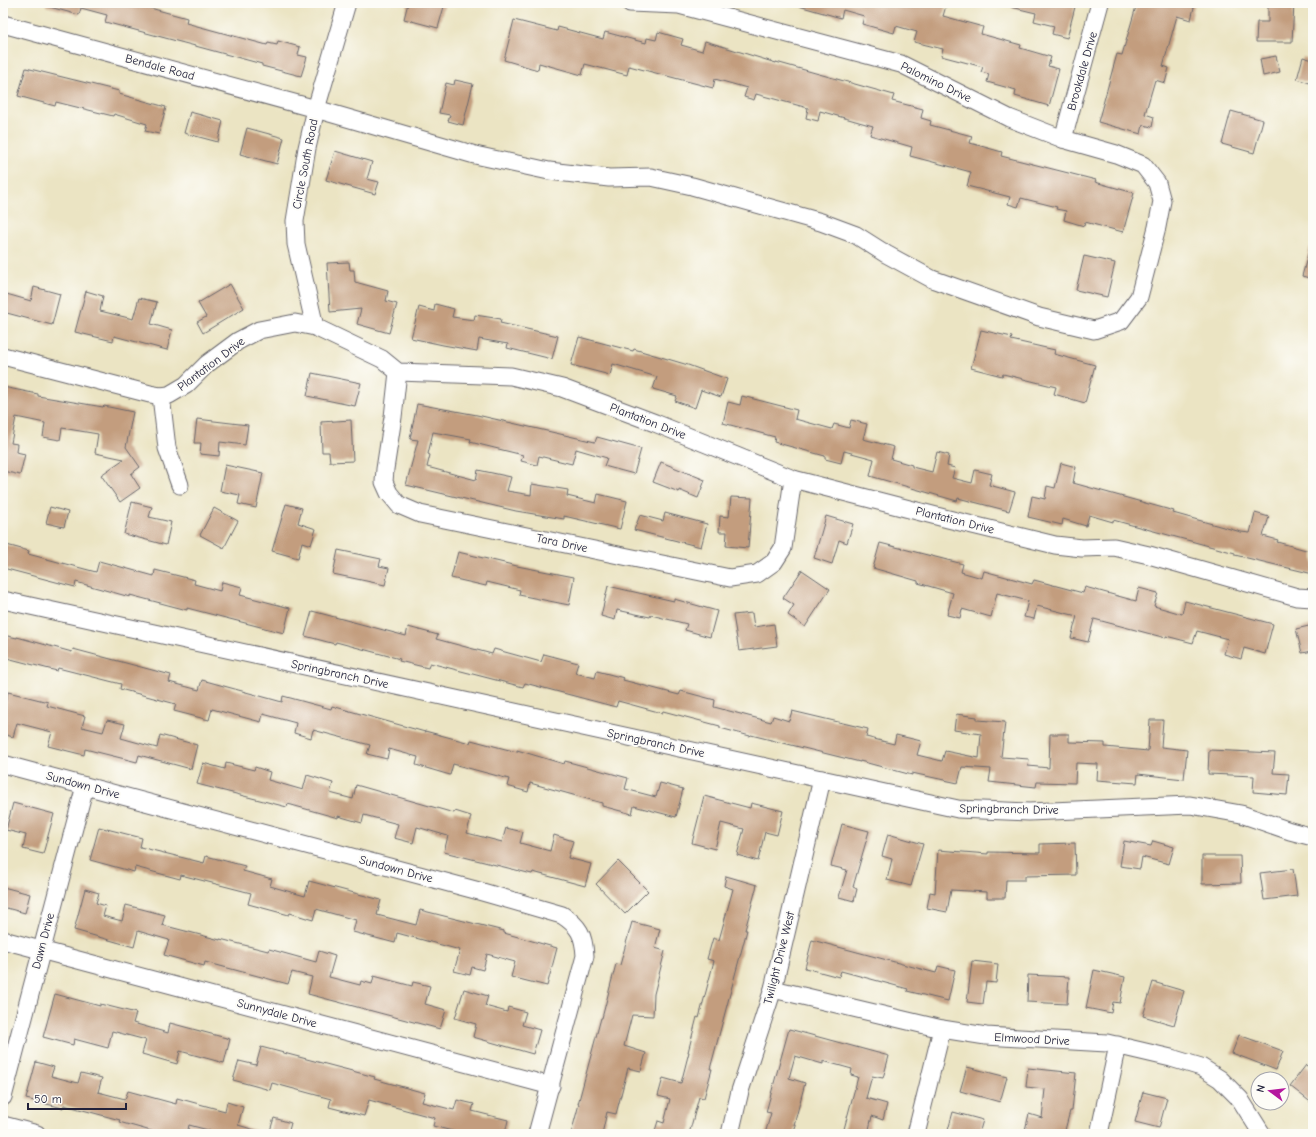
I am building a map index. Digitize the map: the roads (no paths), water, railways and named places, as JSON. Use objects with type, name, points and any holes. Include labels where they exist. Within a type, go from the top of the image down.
[{"type":"street","name":"Circle South Road","points":[[315,327],[296,244],[295,221],[307,148],[316,109],[347,3]]},
{"type":"street","name":"Palomino Drive","points":[[630,3],[678,5],[901,64],[1009,118],[1063,139],[1116,154],[1144,165],[1157,183]]},
{"type":"street","name":"Brookdale Drive","points":[[1063,139],[1100,3]]},
{"type":"street","name":"Bendale Road","points":[[3,24],[316,109],[475,155],[549,171],[609,178],[651,177],[692,186],[821,222],[856,235],[886,254],[932,279],[1040,317],[1094,330],[1121,321],[1139,297],[1162,201],[1157,183]]},
{"type":"street","name":"Plantation Drive","points":[[161,396],[168,395],[186,385],[207,364],[238,341],[259,330],[295,323],[315,327],[382,359],[398,372],[511,376],[562,388],[655,423],[794,479],[1055,545],[1082,548],[1114,547],[1149,555],[1297,598],[1313,598]]},
{"type":"street","points":[[3,356],[161,396],[167,448],[180,485]]},
{"type":"street","name":"Tara Drive","points":[[398,372],[394,417],[384,469],[384,482],[389,493],[399,505],[420,514],[730,578],[757,574],[774,562],[783,548],[794,479]]},
{"type":"street","name":"Springbranch Drive","points":[[3,600],[958,809],[1029,812],[1190,805],[1241,814],[1313,838]]},
{"type":"street","name":"Sundown Drive","points":[[3,764],[472,889],[562,915],[572,922],[580,932],[584,943],[585,956],[537,1134]]},
{"type":"street","name":"Twilight Drive West","points":[[730,1134],[740,1091],[773,989],[822,779]]},
{"type":"street","name":"Dawn Drive","points":[[3,1097],[85,786]]},
{"type":"street","name":"Sunnydale Drive","points":[[3,940],[551,1086]]},
{"type":"street","name":"Elmwood Drive","points":[[773,989],[942,1030],[986,1036],[1107,1043],[1171,1058],[1201,1067],[1220,1078],[1240,1099],[1262,1134]]},
{"type":"street","points":[[916,1134],[942,1030]]},
{"type":"street","points":[[1099,1134],[1118,1045]]},
{"type":"street","points":[[3,1125],[37,1134]]}]
